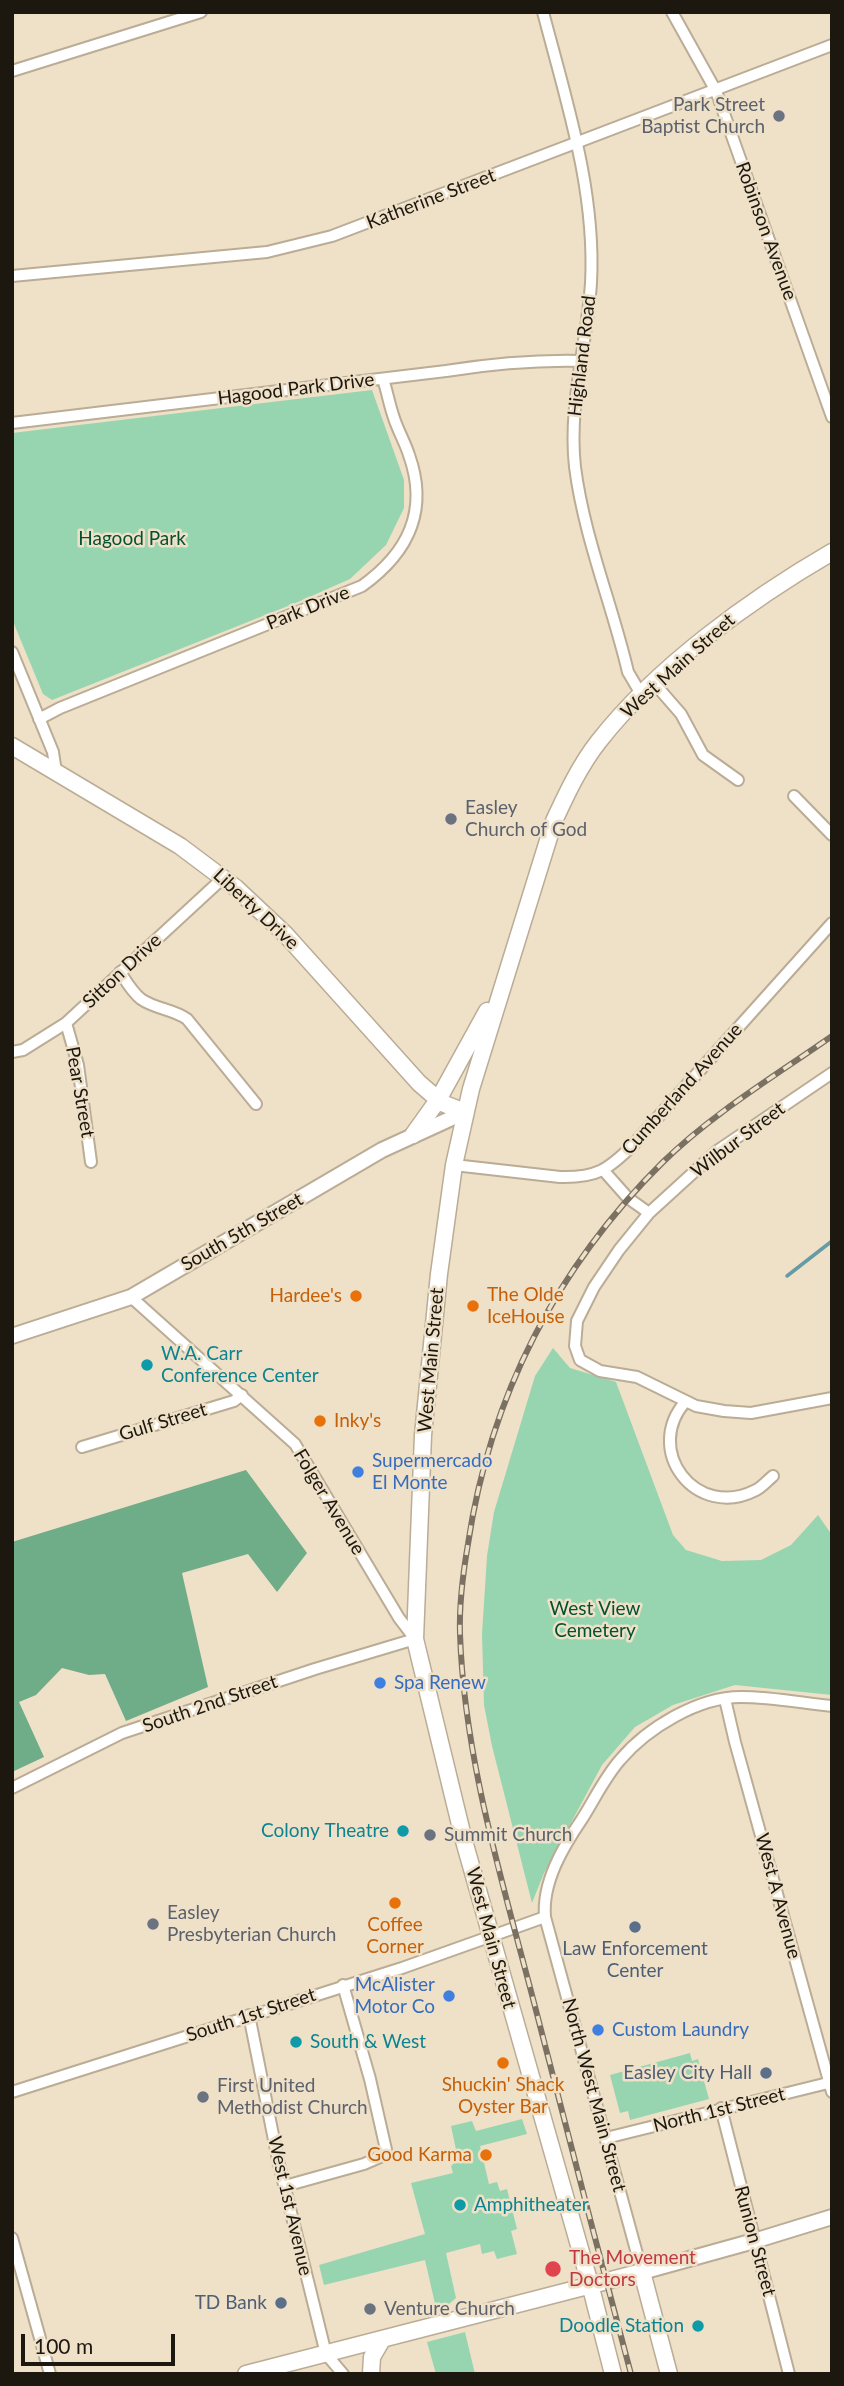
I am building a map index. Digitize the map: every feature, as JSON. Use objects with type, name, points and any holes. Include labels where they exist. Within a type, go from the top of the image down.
[{"type":"main road","name":"West Main Street","points":[[613,2374],[464,1841],[415,1639],[423,1435],[440,1261],[465,1112],[554,821],[571,783],[598,742],[641,694],[743,609],[789,576],[832,552]]},
{"type":"main road","name":"Liberty Drive","points":[[12,746],[180,846],[223,878],[263,911],[286,935],[419,1083],[438,1100],[465,1112]]},
{"type":"main road","points":[[413,1135],[438,1100],[505,978]]},
{"type":"main road","points":[[246,2374],[642,2272],[668,2374]]},
{"type":"main road","points":[[371,2374],[372,2357],[382,2340]]},
{"type":"street","points":[[12,71],[201,12]]},
{"type":"street","name":"Highland Road","points":[[543,12],[576,142],[589,216],[591,285],[573,434],[575,466],[584,514],[628,672],[641,694]]},
{"type":"street","name":"Robinson Avenue","points":[[672,12],[716,91],[832,417]]},
{"type":"street","name":"Katherine Street","points":[[12,276],[226,257],[290,247],[332,236],[832,45]]},
{"type":"street","name":"Hagood Park Drive","points":[[12,423],[526,361],[580,361]]},
{"type":"street","name":"Park Drive","points":[[39,719],[60,708],[362,586],[380,573],[405,541],[418,504],[410,457],[393,416],[383,379]]},
{"type":"street","points":[[12,652],[53,752],[56,772]]},
{"type":"street","points":[[654,683],[681,714],[703,755],[738,780]]},
{"type":"street","points":[[794,796],[832,835]]},
{"type":"street","name":"Sitton Drive","points":[[12,1052],[23,1050],[66,1023],[223,878]]},
{"type":"street","name":"Cumberland Avenue","points":[[454,1165],[560,1177],[592,1175],[604,1171],[633,1145],[832,923]]},
{"type":"street","points":[[120,972],[142,1000],[187,1019],[257,1104]]},
{"type":"street","name":"Pear Street","points":[[66,1023],[78,1065],[91,1161]]},
{"type":"street","name":"Wilbur Street","points":[[686,1401],[637,1377],[600,1371],[580,1360],[575,1346],[577,1321],[594,1287],[649,1213],[718,1151],[832,1073]]},
{"type":"street","name":"South 5th Street","points":[[12,1336],[131,1297],[382,1150],[465,1112]]},
{"type":"street","points":[[604,1171],[628,1198],[649,1213]]},
{"type":"street","name":"Folger Avenue","points":[[131,1297],[295,1444],[399,1618],[415,1639]]},
{"type":"street","name":"Gulf Street","points":[[82,1447],[234,1401],[242,1395]]},
{"type":"street","points":[[773,1476],[757,1489],[742,1495],[709,1496],[696,1490],[682,1477],[674,1463],[670,1428],[677,1411],[686,1401],[696,1406],[751,1413],[832,1398]]},
{"type":"street","name":"South 2nd Street","points":[[12,1788],[122,1733],[314,1668],[415,1639]]},
{"type":"street","points":[[545,1917],[544,1902],[548,1883],[570,1836],[618,1761],[663,1722],[715,1700],[740,1697],[832,1706]]},
{"type":"street","name":"West A Avenue","points":[[725,1699],[831,2085]]},
{"type":"street","name":"South 1st Street","points":[[12,2092],[402,1968],[545,1917]]},
{"type":"street","name":"North West Main Street","points":[[545,1917],[642,2272]]},
{"type":"street","points":[[285,2186],[365,2164],[387,2154],[370,2079],[343,1985]]},
{"type":"street","name":"West 1st Avenue","points":[[249,2015],[285,2186],[326,2354]]},
{"type":"street","name":"North 1st Street","points":[[606,2138],[721,2108],[831,2085]]},
{"type":"street","name":"Runion Street","points":[[721,2108],[789,2374]]},
{"type":"street","points":[[642,2272],[832,2217]]},
{"type":"street","points":[[12,2238],[50,2374]]},
{"type":"street","points":[[326,2354],[342,2374]]},
{"type":"green space","name":"Hagood Park","points":[[372,390],[404,480],[404,508],[386,545],[350,579],[52,700],[43,694],[12,619],[12,433]]},
{"type":"green space","name":"West View Cemetery","points":[[553,1348],[570,1368],[616,1382],[673,1535],[686,1550],[722,1561],[761,1560],[791,1545],[818,1515],[832,1535],[832,1695],[735,1685],[673,1705],[635,1727],[602,1765],[544,1873],[532,1903],[484,1705],[482,1634],[487,1556],[494,1512],[535,1376]]},
{"type":"green space","points":[[246,1470],[307,1553],[277,1592],[248,1554],[182,1573],[208,1687],[126,1721],[105,1674],[89,1675],[62,1668],[36,1695],[19,1702],[44,1757],[12,1772],[12,1542]]},
{"type":"green space","points":[[690,2053],[692,2061],[698,2059],[709,2099],[630,2120],[628,2111],[620,2113],[610,2075]]},
{"type":"green space","points":[[522,2119],[527,2134],[480,2146],[489,2184],[497,2182],[500,2191],[507,2189],[517,2229],[511,2231],[517,2254],[497,2259],[494,2251],[482,2254],[480,2244],[446,2253],[456,2298],[449,2304],[436,2308],[425,2260],[324,2285],[319,2265],[425,2234],[411,2183],[453,2173],[451,2166],[458,2159],[451,2126],[472,2121],[476,2131]]},
{"type":"green space","points":[[465,2332],[475,2374],[436,2374],[427,2342]]},
{"type":"waterway","points":[[787,1276],[832,1241]]},
{"type":"railway","points":[[631,2374],[476,1771],[463,1680],[460,1634],[464,1566],[478,1489],[511,1386],[534,1337],[591,1245],[625,1202],[682,1144],[745,1096],[832,1036]]},
{"type":"place","name":"Park Street Baptist Church","points":[[779,116]]},
{"type":"place","name":"Easley Church of God","points":[[451,819]]},
{"type":"place","name":"Hardee's","points":[[356,1296]]},
{"type":"place","name":"The Olde IceHouse","points":[[473,1306]]},
{"type":"place","name":"W.A. Carr Conference Center","points":[[147,1365]]},
{"type":"place","name":"Inky's","points":[[320,1421]]},
{"type":"place","name":"Supermercado El Monte","points":[[358,1472]]},
{"type":"place","name":"Spa Renew","points":[[380,1683]]},
{"type":"place","name":"Colony Theatre","points":[[403,1831]]},
{"type":"place","name":"Summit Church","points":[[430,1835]]},
{"type":"place","name":"Coffee Corner","points":[[395,1903]]},
{"type":"place","name":"Easley Presbyterian Church","points":[[153,1924]]},
{"type":"place","name":"Law Enforcement Center","points":[[635,1927]]},
{"type":"place","name":"McAlister Motor Co","points":[[449,1996]]},
{"type":"place","name":"Custom Laundry","points":[[598,2030]]},
{"type":"place","name":"South & West","points":[[296,2042]]},
{"type":"place","name":"Shuckin' Shack Oyster Bar","points":[[503,2063]]},
{"type":"place","name":"Easley City Hall","points":[[766,2073]]},
{"type":"place","name":"First United Methodist Church","points":[[203,2097]]},
{"type":"place","name":"Good Karma","points":[[486,2155]]},
{"type":"place","name":"Amphitheater","points":[[460,2205]]},
{"type":"place","name":"The Movement Doctors","points":[[553,2269]]},
{"type":"place","name":"TD Bank","points":[[281,2303]]},
{"type":"place","name":"Venture Church","points":[[370,2309]]},
{"type":"place","name":"Doodle Station","points":[[698,2326]]}]
